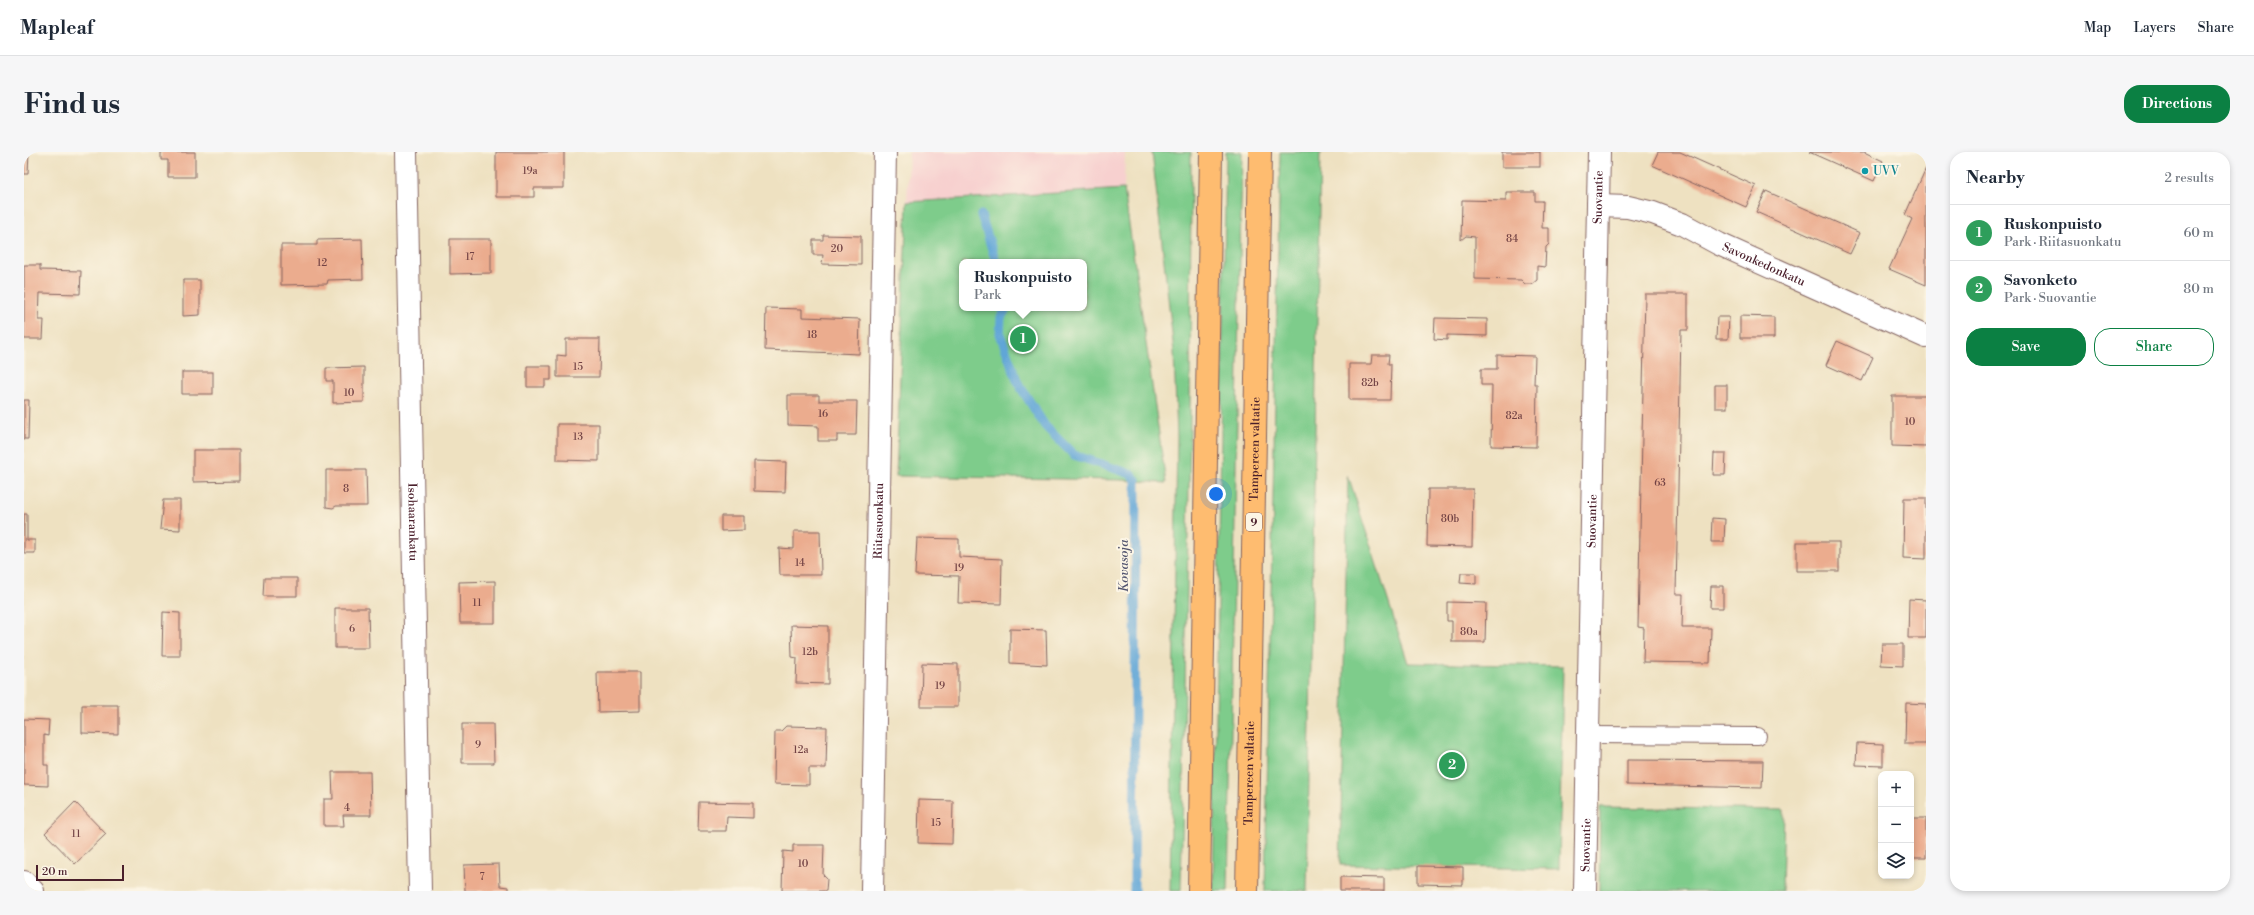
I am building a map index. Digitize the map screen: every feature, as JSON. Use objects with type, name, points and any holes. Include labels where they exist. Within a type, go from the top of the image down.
[{"type":"highway","points":[[1199,891],[1211,152]]},
{"type":"highway","name":"Tampereen valtatie","points":[[1247,891],[1260,152]]},
{"type":"street","name":"Isohaarankatu","points":[[406,152],[420,891]]},
{"type":"street","name":"Riitasuonkatu","points":[[872,891],[884,152]]},
{"type":"street","name":"Suovantie","points":[[1585,891],[1599,152]]},
{"type":"street","name":"Savonkedonkatu","points":[[1598,206],[1628,207],[1653,213],[1682,224],[1724,246],[1926,337]]},
{"type":"street","points":[[24,882],[33,891]]},
{"type":"lane","points":[[1588,735],[1758,736]]},
{"type":"shaded area","points":[[909,152],[1125,152],[1124,189],[907,202]]},
{"type":"green space","points":[[1152,152],[1191,152],[1190,435],[1181,891],[1170,891],[1177,438],[1174,352]]},
{"type":"green space","points":[[1226,152],[1242,152],[1228,891],[1213,891]]},
{"type":"green space","points":[[1280,152],[1320,152],[1307,891],[1265,891]]},
{"type":"green space","points":[[1124,189],[1166,483],[1120,480],[896,476],[907,202]]},
{"type":"green space","points":[[1348,475],[1408,663],[1563,666],[1559,869],[1340,865]]},
{"type":"green space","points":[[1600,807],[1784,810],[1782,891],[1599,891]]},
{"type":"building","points":[[24,152],[29,152],[28,174],[24,174]]},
{"type":"building","points":[[161,152],[195,152],[195,177],[168,177],[168,160],[161,160]]},
{"type":"building","points":[[496,152],[564,152],[564,188],[534,188],[534,197],[496,197]]},
{"type":"building","points":[[1502,152],[1540,152],[1540,167],[1502,167]]},
{"type":"building","points":[[1658,152],[1680,152],[1756,186],[1746,207],[1652,165]]},
{"type":"building","name":"UVV","points":[[1809,152],[1864,152],[1883,161],[1874,181]]},
{"type":"building","points":[[1926,168],[1926,285],[1889,269],[1912,219],[1905,215]]},
{"type":"building","points":[[1766,191],[1860,233],[1850,254],[1756,212]]},
{"type":"building","points":[[1506,192],[1535,192],[1535,201],[1543,201],[1542,228],[1549,228],[1549,244],[1546,247],[1545,267],[1537,266],[1537,280],[1532,284],[1525,284],[1521,280],[1475,279],[1475,237],[1466,236],[1461,240],[1462,200],[1506,201]]},
{"type":"building","points":[[823,235],[861,236],[861,265],[822,264],[823,255],[813,255],[813,240],[823,240]]},
{"type":"building","points":[[362,239],[363,279],[328,280],[327,284],[281,285],[281,245],[317,245],[317,240]]},
{"type":"building","points":[[450,239],[491,239],[491,273],[450,274]]},
{"type":"building","points":[[24,265],[40,265],[40,270],[81,271],[80,294],[40,293],[39,320],[44,320],[43,339],[24,339]]},
{"type":"building","points":[[183,280],[200,280],[200,315],[183,316]]},
{"type":"building","points":[[1645,294],[1688,294],[1688,330],[1681,330],[1676,594],[1683,594],[1682,628],[1711,628],[1710,663],[1643,662],[1644,628],[1638,627]]},
{"type":"building","points":[[766,308],[802,309],[802,317],[860,319],[859,354],[765,350]]},
{"type":"building","points":[[1740,316],[1774,317],[1774,338],[1740,338]]},
{"type":"building","points":[[1717,317],[1729,317],[1728,339],[1716,339]]},
{"type":"building","points":[[1435,318],[1487,319],[1487,336],[1447,335],[1447,340],[1434,339]]},
{"type":"building","points":[[566,339],[600,339],[599,377],[557,377],[557,355],[566,356]]},
{"type":"building","points":[[1837,341],[1873,357],[1862,381],[1826,365]]},
{"type":"building","points":[[1372,355],[1389,355],[1388,364],[1391,364],[1390,400],[1349,400],[1349,364],[1371,364]]},
{"type":"building","points":[[1497,355],[1535,356],[1534,384],[1537,384],[1536,447],[1491,446],[1492,385],[1481,385],[1481,369],[1497,369]]},
{"type":"building","points":[[527,366],[551,366],[551,380],[545,380],[545,387],[527,387]]},
{"type":"building","points":[[364,367],[364,402],[333,403],[333,381],[326,381],[326,368]]},
{"type":"building","points":[[182,372],[213,372],[213,394],[182,394]]},
{"type":"building","points":[[1715,385],[1727,385],[1727,408],[1715,408]]},
{"type":"building","points":[[788,395],[819,395],[819,401],[857,401],[856,435],[837,435],[837,441],[818,441],[818,426],[788,425]]},
{"type":"building","points":[[1892,396],[1926,396],[1926,447],[1892,446]]},
{"type":"building","points":[[24,400],[29,400],[28,439],[24,439]]},
{"type":"building","points":[[557,424],[599,424],[599,461],[557,460]]},
{"type":"building","points":[[193,450],[239,450],[239,481],[193,482]]},
{"type":"building","points":[[1714,453],[1726,453],[1725,475],[1713,475]]},
{"type":"building","points":[[754,461],[786,462],[785,492],[754,491]]},
{"type":"building","points":[[326,470],[366,470],[367,506],[326,507]]},
{"type":"building","points":[[1428,489],[1473,489],[1472,547],[1427,546]]},
{"type":"building","points":[[1904,498],[1926,498],[1926,559],[1903,558]]},
{"type":"building","points":[[163,500],[180,500],[180,530],[160,529]]},
{"type":"building","points":[[24,514],[27,514],[27,540],[35,540],[35,553],[24,553]]},
{"type":"building","points":[[721,516],[744,516],[744,530],[721,531]]},
{"type":"building","points":[[1712,518],[1725,519],[1724,542],[1711,542]]},
{"type":"building","points":[[794,531],[820,531],[821,575],[780,575],[779,548],[794,549]]},
{"type":"building","points":[[917,538],[959,539],[959,557],[1002,559],[1001,604],[958,603],[959,576],[915,575]]},
{"type":"building","points":[[1797,542],[1839,542],[1839,571],[1797,571]]},
{"type":"building","points":[[1461,573],[1476,573],[1476,584],[1460,583]]},
{"type":"building","points":[[264,578],[297,578],[297,596],[263,596]]},
{"type":"building","points":[[495,581],[495,623],[460,623],[459,582]]},
{"type":"building","points":[[1711,586],[1723,586],[1723,608],[1710,608]]},
{"type":"building","points":[[1909,599],[1926,600],[1926,638],[1908,638]]},
{"type":"building","points":[[1447,602],[1486,603],[1485,642],[1452,642],[1452,621],[1447,621]]},
{"type":"building","points":[[335,608],[368,608],[369,648],[335,648]]},
{"type":"building","points":[[163,612],[180,613],[180,656],[162,656]]},
{"type":"building","points":[[791,625],[828,626],[828,684],[796,683],[797,658],[792,657]]},
{"type":"building","points":[[1010,629],[1046,630],[1047,665],[1010,663]]},
{"type":"building","points":[[1882,644],[1903,644],[1903,666],[1881,665]]},
{"type":"building","points":[[922,663],[958,664],[958,707],[921,707]]},
{"type":"building","points":[[597,672],[640,672],[640,711],[598,712]]},
{"type":"building","points":[[1906,703],[1926,704],[1926,744],[1905,744]]},
{"type":"building","points":[[82,705],[118,705],[118,734],[82,733]]},
{"type":"building","points":[[24,719],[49,720],[48,736],[44,735],[44,765],[48,765],[48,786],[24,785]]},
{"type":"building","points":[[462,724],[493,724],[494,763],[462,763]]},
{"type":"building","points":[[786,726],[827,727],[826,768],[809,768],[809,785],[774,784],[775,731],[781,731]]},
{"type":"building","points":[[1857,743],[1883,744],[1883,766],[1856,765]]},
{"type":"building","points":[[1627,760],[1763,761],[1762,788],[1627,785]]},
{"type":"building","points":[[332,772],[370,772],[371,815],[343,815],[344,826],[324,826],[324,799],[333,799]]},
{"type":"building","points":[[919,800],[953,801],[952,844],[918,843]]},
{"type":"building","points":[[75,802],[106,834],[75,864],[45,833]]},
{"type":"building","points":[[699,802],[753,803],[753,818],[727,817],[726,831],[698,831]]},
{"type":"building","points":[[1914,818],[1926,818],[1926,858],[1914,858]]},
{"type":"building","points":[[793,845],[824,845],[823,875],[827,879],[826,891],[782,891],[783,851],[793,852]]},
{"type":"building","points":[[499,864],[500,886],[508,887],[508,891],[465,891],[464,865]]},
{"type":"building","points":[[1418,866],[1463,867],[1463,885],[1418,884]]},
{"type":"building","points":[[1340,877],[1384,878],[1384,891],[1340,891]]},
{"type":"waterway","name":"Kovasoja","points":[[981,215],[995,259]]},
{"type":"waterway","name":"Kovasoja","points":[[1005,311],[1001,317],[1000,334],[1018,383],[1045,426],[1074,455],[1131,474],[1136,480],[1134,891]]},
{"type":"place","name":"UVV","points":[[1865,171]]},
{"type":"place","name":"Ruskonpuisto","points":[[1023,339]]},
{"type":"place","name":"Savonketo","points":[[1452,765]]}]
